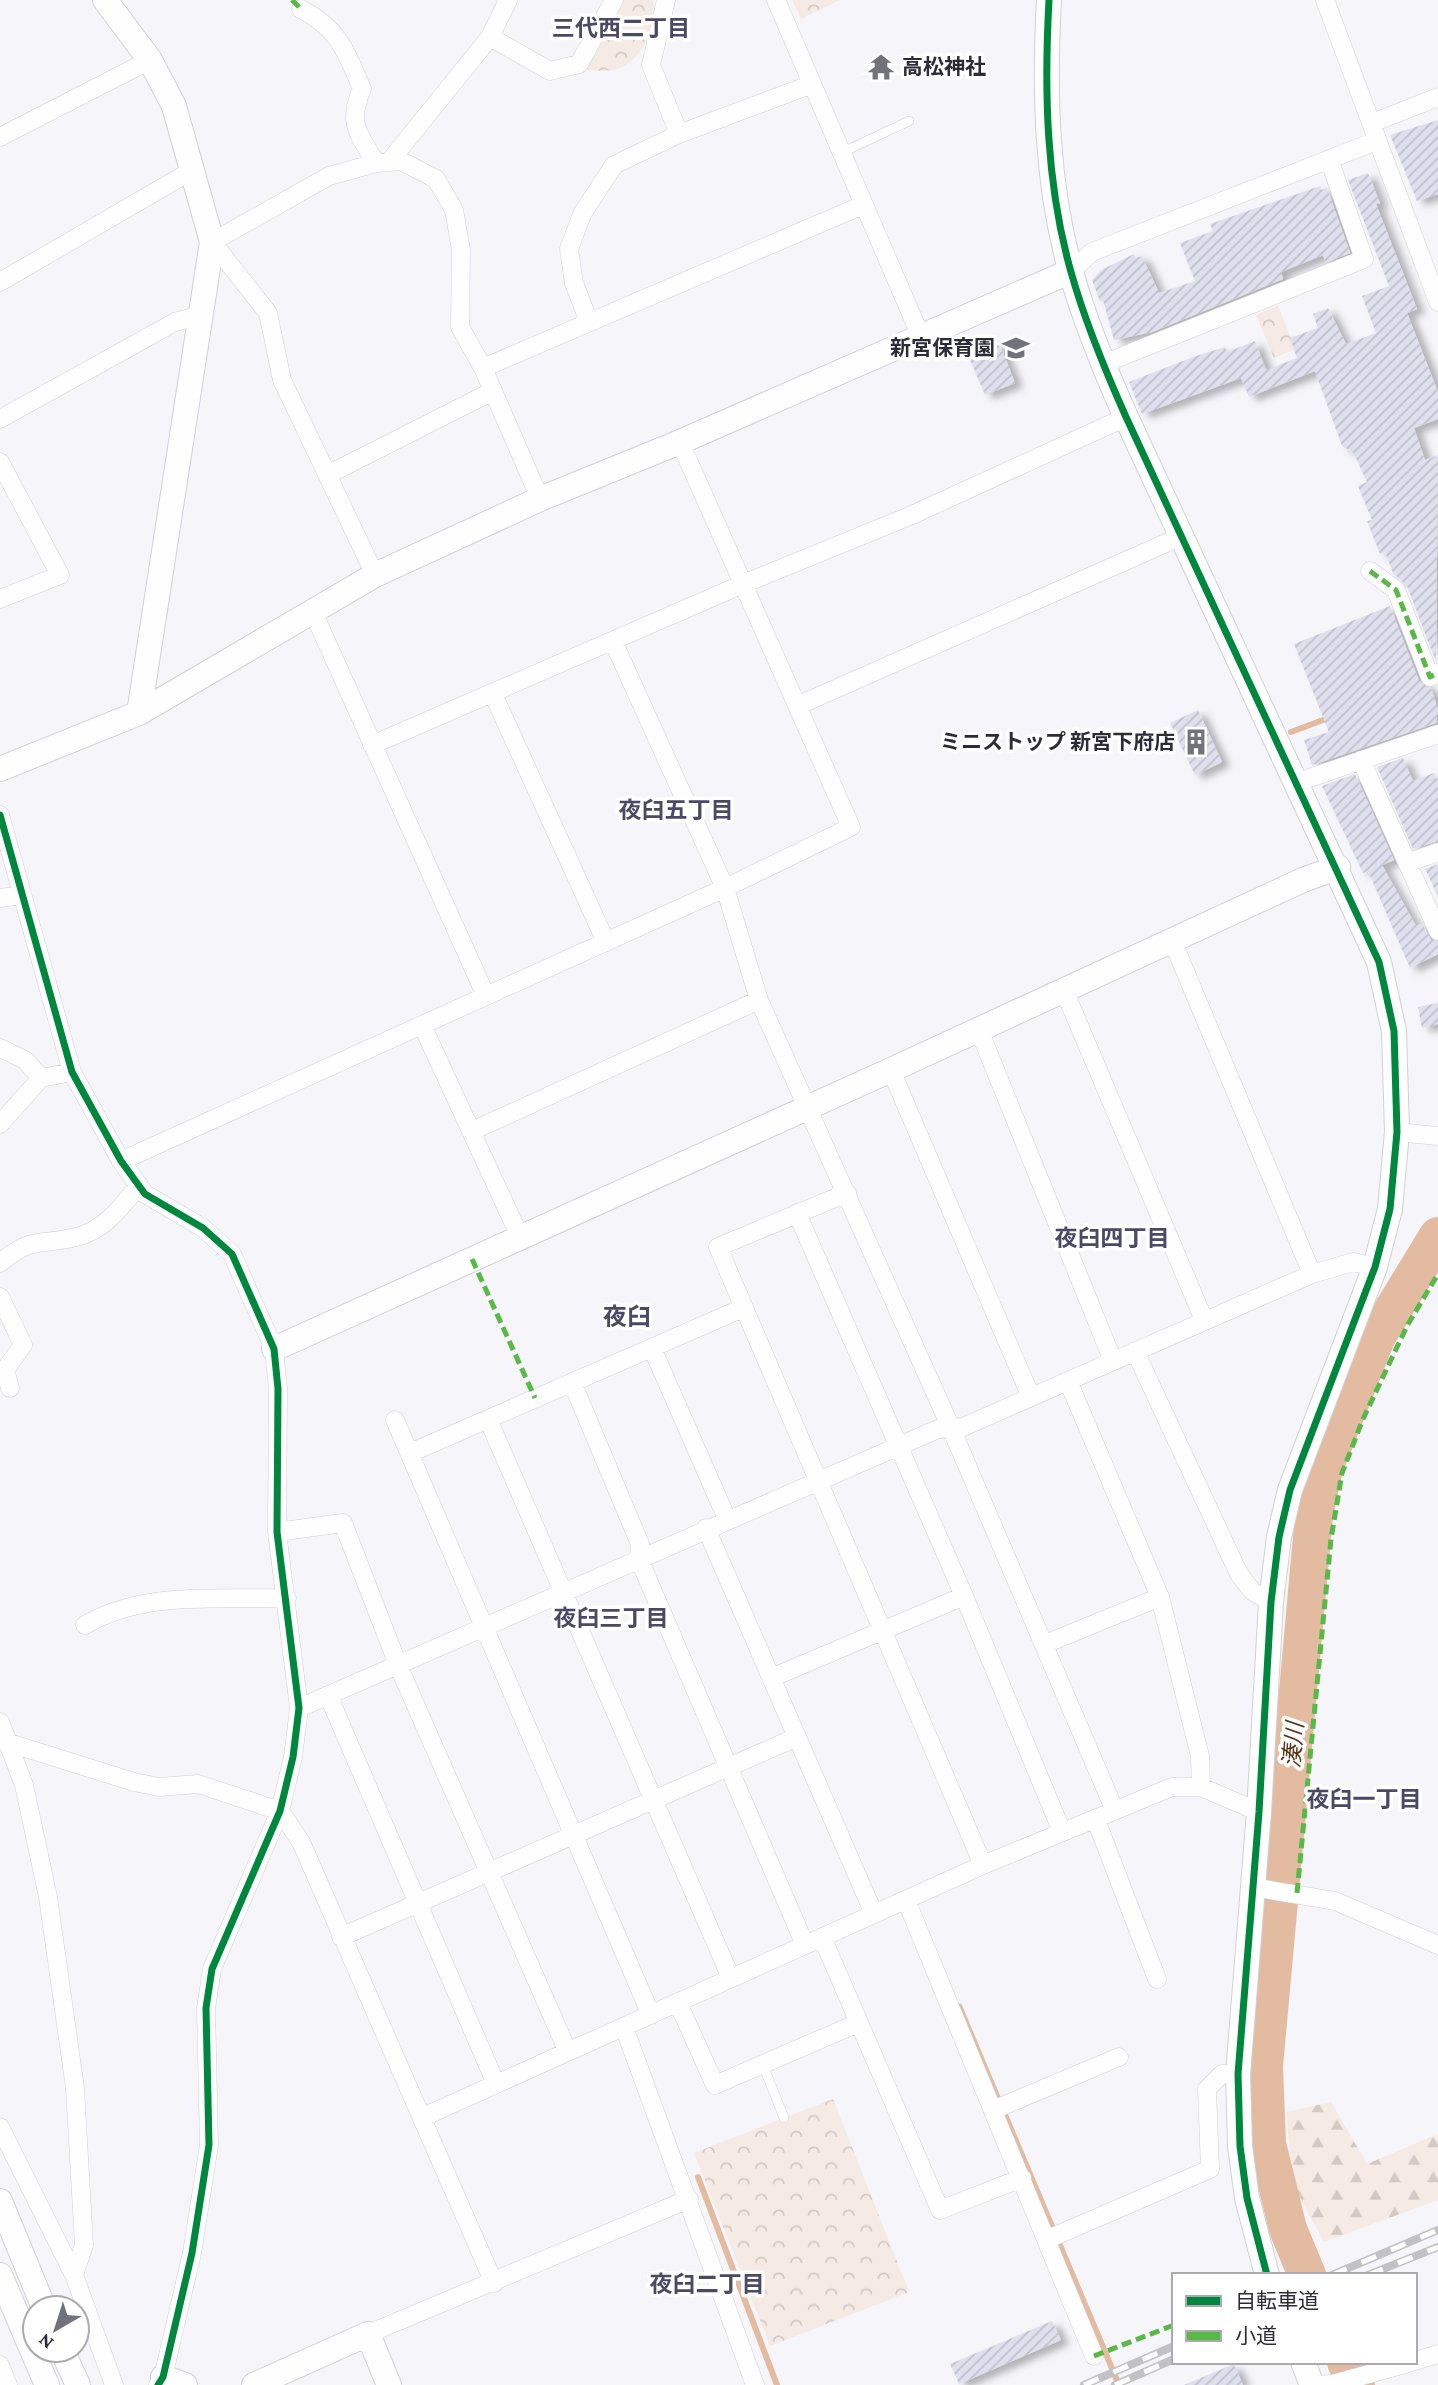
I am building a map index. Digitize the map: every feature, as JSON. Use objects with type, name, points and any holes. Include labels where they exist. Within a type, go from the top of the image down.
[{"type":"street","points":[[105,0],[150,60],[174,106],[212,242],[268,313],[282,380],[375,575]]},
{"type":"street","points":[[382,162],[490,37],[508,0]]},
{"type":"street","points":[[490,37],[550,71],[579,64],[614,0]]},
{"type":"street","points":[[666,0],[650,65],[679,134]]},
{"type":"street","points":[[776,0],[810,85],[920,337]]},
{"type":"street","points":[[1049,0],[1047,116],[1055,195],[1071,271],[1103,364],[1126,417],[1338,867],[1379,962],[1394,1031],[1397,1132],[1390,1209],[1375,1266],[1293,1480],[1279,1537],[1270,1602],[1259,1812],[1238,2074],[1240,2146],[1245,2185],[1267,2273]]},
{"type":"street","points":[[1325,0],[1438,302]]},
{"type":"street","points":[[301,9],[321,20],[340,38],[362,89],[354,109],[356,130],[382,162]]},
{"type":"street","points":[[0,137],[150,60]]},
{"type":"street","points":[[589,322],[574,283],[569,249],[582,214],[614,164],[679,134],[810,85]]},
{"type":"street","points":[[1372,123],[1438,97]]},
{"type":"street","points":[[0,769],[139,712],[375,575],[540,499],[680,442],[1071,271],[1092,252],[1376,141]]},
{"type":"street","points":[[1103,364],[1364,259],[1329,159]]},
{"type":"street","points":[[212,242],[328,176],[382,162],[401,161],[436,179],[454,210],[461,250],[460,327],[484,368],[540,499]]},
{"type":"street","points":[[0,282],[191,171]]},
{"type":"street","points":[[484,368],[863,205]]},
{"type":"street","points":[[139,712],[212,242]]},
{"type":"street","points":[[0,418],[174,322],[201,315]]},
{"type":"street","points":[[327,475],[493,391]]},
{"type":"street","points":[[372,746],[743,584],[912,515],[1126,417]]},
{"type":"street","points":[[121,1161],[725,888],[851,827],[680,442]]},
{"type":"street","points":[[0,462],[60,575],[0,599]]},
{"type":"street","points":[[799,705],[1182,536]]},
{"type":"street","points":[[1370,571],[1396,590],[1430,677],[1438,673]]},
{"type":"street","points":[[313,612],[486,996]]},
{"type":"street","points":[[613,641],[725,888],[759,1000],[1045,1644],[1115,1811]]},
{"type":"street","points":[[493,694],[606,942]]},
{"type":"street","points":[[1298,782],[1438,734]]},
{"type":"street","points":[[1361,760],[1438,930]]},
{"type":"street","points":[[0,815],[72,1072],[121,1161],[145,1194],[203,1228],[232,1254],[274,1349],[278,1389],[277,1532],[299,1708],[293,1757],[280,1811],[212,1969],[206,2008],[209,2145],[169,2382]]},
{"type":"street","points":[[1407,863],[1438,852]]},
{"type":"street","points":[[274,1349],[1338,867]]},
{"type":"street","points":[[0,898],[21,895]]},
{"type":"street","points":[[1172,940],[1312,1274]]},
{"type":"street","points":[[1063,990],[1204,1320]]},
{"type":"street","points":[[472,1131],[759,1000]]},
{"type":"street","points":[[422,1025],[520,1237]]},
{"type":"street","points":[[979,1030],[1114,1361]]},
{"type":"street","points":[[0,1048],[25,1060],[41,1078]]},
{"type":"street","points":[[891,1070],[1031,1397]]},
{"type":"street","points":[[0,1124],[41,1078],[72,1072]]},
{"type":"street","points":[[1397,1132],[1438,1136]]},
{"type":"street","points":[[0,1263],[32,1241],[78,1237],[112,1219],[139,1185]]},
{"type":"street","points":[[847,1193],[718,1247],[983,1865]]},
{"type":"street","points":[[797,1213],[964,1596],[1062,1832]]},
{"type":"street","points":[[299,1708],[937,1429],[964,1427],[1312,1274],[1353,1262],[1375,1266]]},
{"type":"street","points":[[0,1297],[23,1345],[5,1370],[10,1388]]},
{"type":"street","points":[[410,1453],[743,1308]]},
{"type":"street","points":[[652,1348],[727,1519]]},
{"type":"street","points":[[1135,1351],[1239,1574],[1252,1591],[1270,1602]]},
{"type":"street","points":[[1068,1381],[1160,1597],[1200,1756],[1201,1787]]},
{"type":"street","points":[[572,1382],[640,1544],[639,1559],[805,1945]]},
{"type":"street","points":[[488,1419],[732,1978]]},
{"type":"street","points":[[395,1420],[571,1836],[651,2015]]},
{"type":"street","points":[[277,1532],[343,1523],[398,1665],[568,2052]]},
{"type":"street","points":[[706,1528],[874,1914]]},
{"type":"street","points":[[771,1678],[964,1596]]},
{"type":"street","points":[[1045,1644],[1160,1597]]},
{"type":"street","points":[[85,1625],[106,1612],[145,1602],[287,1598]]},
{"type":"street","points":[[328,1695],[496,2084]]},
{"type":"street","points":[[2,1734],[134,1782],[159,1787],[198,1784],[280,1811],[301,1842],[494,2283]]},
{"type":"street","points":[[2,1734],[24,1785],[48,1898],[75,2088],[84,2245],[74,2275]]},
{"type":"street","points":[[341,1937],[797,1737]]},
{"type":"street","points":[[423,2116],[983,1865],[1172,1787],[1201,1787],[1259,1812]]},
{"type":"street","points":[[1096,1820],[1157,1979]]},
{"type":"street","points":[[1252,1887],[1335,1901],[1438,1945]]},
{"type":"street","points":[[906,1900],[1094,2356]]},
{"type":"street","points":[[822,1937],[940,2210],[1022,2178]]},
{"type":"street","points":[[678,2003],[715,2085],[858,2023]]},
{"type":"street","points":[[624,2027],[755,2385]]},
{"type":"street","points":[[993,2110],[1119,2056]]},
{"type":"street","points":[[1048,2239],[1210,2169],[1208,2089],[1222,2074],[1238,2074]]},
{"type":"street","points":[[0,2127],[74,2275],[114,2385]]},
{"type":"street","points":[[254,2385],[368,2333],[494,2283],[689,2199]]},
{"type":"street","points":[[0,2202],[38,2294]]},
{"type":"street","points":[[0,2275],[47,2385]]},
{"type":"street","points":[[368,2333],[389,2385]]},
{"type":"street","points":[[1417,2361],[1438,2354]]},
{"type":"street","points":[[68,2364],[78,2385]]},
{"type":"street","points":[[1304,2364],[1319,2385],[1405,2364]]},
{"type":"street","points":[[0,2365],[9,2385]]},
{"type":"lane","points":[[841,153],[909,121]]},
{"type":"lane","points":[[763,2065],[784,2118]]},
{"type":"green space","points":[[623,0],[653,0],[652,21],[641,51],[626,65],[617,69],[584,70]]},
{"type":"green space","points":[[792,0],[840,0],[801,19]]},
{"type":"green space","points":[[1278,305],[1295,349],[1274,358],[1256,315]]},
{"type":"green space","points":[[833,2099],[909,2292],[770,2346],[694,2153]]},
{"type":"green space","points":[[1331,2102],[1367,2164],[1438,2134],[1438,2200],[1324,2242],[1293,2185],[1286,2112]]},
{"type":"building","points":[[1438,120],[1438,194],[1417,201],[1390,135]]},
{"type":"building","points":[[1368,173],[1380,203],[1376,204],[1417,309],[1407,313],[1438,392],[1438,419],[1414,428],[1425,460],[1438,455],[1436,662],[1407,586],[1393,573],[1385,552],[1380,554],[1367,521],[1372,520],[1358,486],[1367,482],[1353,452],[1342,446],[1315,371],[1249,397],[1241,378],[1142,414],[1129,382],[1196,356],[1225,347],[1227,352],[1255,341],[1266,370],[1297,358],[1290,338],[1318,328],[1313,314],[1328,308],[1346,344],[1376,333],[1362,296],[1389,286],[1348,180]]},
{"type":"building","points":[[1320,186],[1322,190],[1327,188],[1350,253],[1326,262],[1323,255],[1281,272],[1283,279],[1152,332],[1114,340],[1103,300],[1100,301],[1092,280],[1101,270],[1134,254],[1136,258],[1142,256],[1159,293],[1195,281],[1180,243],[1213,231],[1210,224]]},
{"type":"building","points":[[986,339],[1000,345],[1015,383],[985,395],[965,348]]},
{"type":"building","points":[[1390,606],[1419,681],[1431,688],[1438,710],[1436,723],[1312,765],[1304,740],[1329,732],[1294,644]]},
{"type":"building","name":"ミニストップ 新宮下府店","points":[[1198,710],[1222,762],[1195,775],[1170,723]]},
{"type":"building","points":[[1403,758],[1413,781],[1434,773],[1438,783],[1438,841],[1413,849],[1377,767]]},
{"type":"building","points":[[1355,774],[1394,860],[1382,865],[1416,926],[1422,924],[1431,940],[1438,942],[1438,954],[1410,968],[1368,871],[1363,873],[1322,786]]},
{"type":"building","points":[[1438,864],[1438,896],[1425,869]]},
{"type":"building","points":[[1438,1003],[1438,1024],[1422,1028],[1418,1007]]},
{"type":"building","points":[[1052,2321],[1061,2340],[959,2384],[950,2364]]},
{"type":"building","points":[[1234,2364],[1243,2385],[1184,2385]]},
{"type":"waterway","points":[[1291,732],[1331,717]]},
{"type":"waterway","name":"湊川","points":[[1306,2273],[1288,2229],[1267,2144],[1264,2066],[1314,1515],[1324,1468],[1377,1336],[1438,1236]]},
{"type":"waterway","points":[[959,2006],[1119,2385]]},
{"type":"waterway","points":[[698,2177],[777,2385]]},
{"type":"waterway","name":"湊川","points":[[1347,2364],[1356,2385]]},
{"type":"railway","points":[[1337,2273],[1438,2230]]},
{"type":"railway","points":[[1373,2273],[1438,2247]]},
{"type":"railway","points":[[1084,2385],[1172,2347]]},
{"type":"railway","points":[[1115,2385],[1172,2360]]},
{"type":"marked path","points":[[292,0],[301,9]]},
{"type":"marked path","points":[[1370,571],[1396,590],[1430,677],[1438,673]]},
{"type":"marked path","points":[[472,1259],[535,1398]]},
{"type":"marked path","points":[[1297,1893],[1331,1539],[1342,1473],[1363,1419],[1407,1326],[1438,1274]]},
{"type":"marked path","points":[[1094,2356],[1172,2326]]},
{"type":"cycle path","points":[[1049,0],[1047,103],[1052,171],[1063,239],[1083,309],[1126,417],[1379,962],[1394,1031],[1397,1132],[1390,1209],[1375,1267],[1290,1490],[1279,1537],[1271,1602],[1259,1812],[1238,2074],[1240,2146],[1247,2198],[1266,2273]]},
{"type":"cycle path","points":[[0,815],[72,1072],[121,1161],[145,1194],[203,1228],[232,1254],[274,1349],[278,1389],[277,1532],[299,1708],[293,1757],[280,1811],[212,1969],[206,2008],[209,2145],[192,2253],[163,2377],[158,2385]]},
{"type":"place","name":"高松神社","points":[[881,67]]},
{"type":"place","name":"新宮保育園","points":[[1016,348]]},
{"type":"place","name":"ミニストップ 新宮下府店","points":[[1196,742]]},
{"type":"district","name":"三代西二丁目","points":[[621,28]]},
{"type":"district","name":"夜臼五丁目","points":[[676,810]]},
{"type":"district","name":"夜臼四丁目","points":[[1112,1238]]},
{"type":"district","name":"夜臼","points":[[627,1317]]},
{"type":"district","name":"夜臼三丁目","points":[[611,1618]]},
{"type":"district","name":"夜臼一丁目","points":[[1364,1799]]},
{"type":"district","name":"夜臼二丁目","points":[[707,2284]]}]
